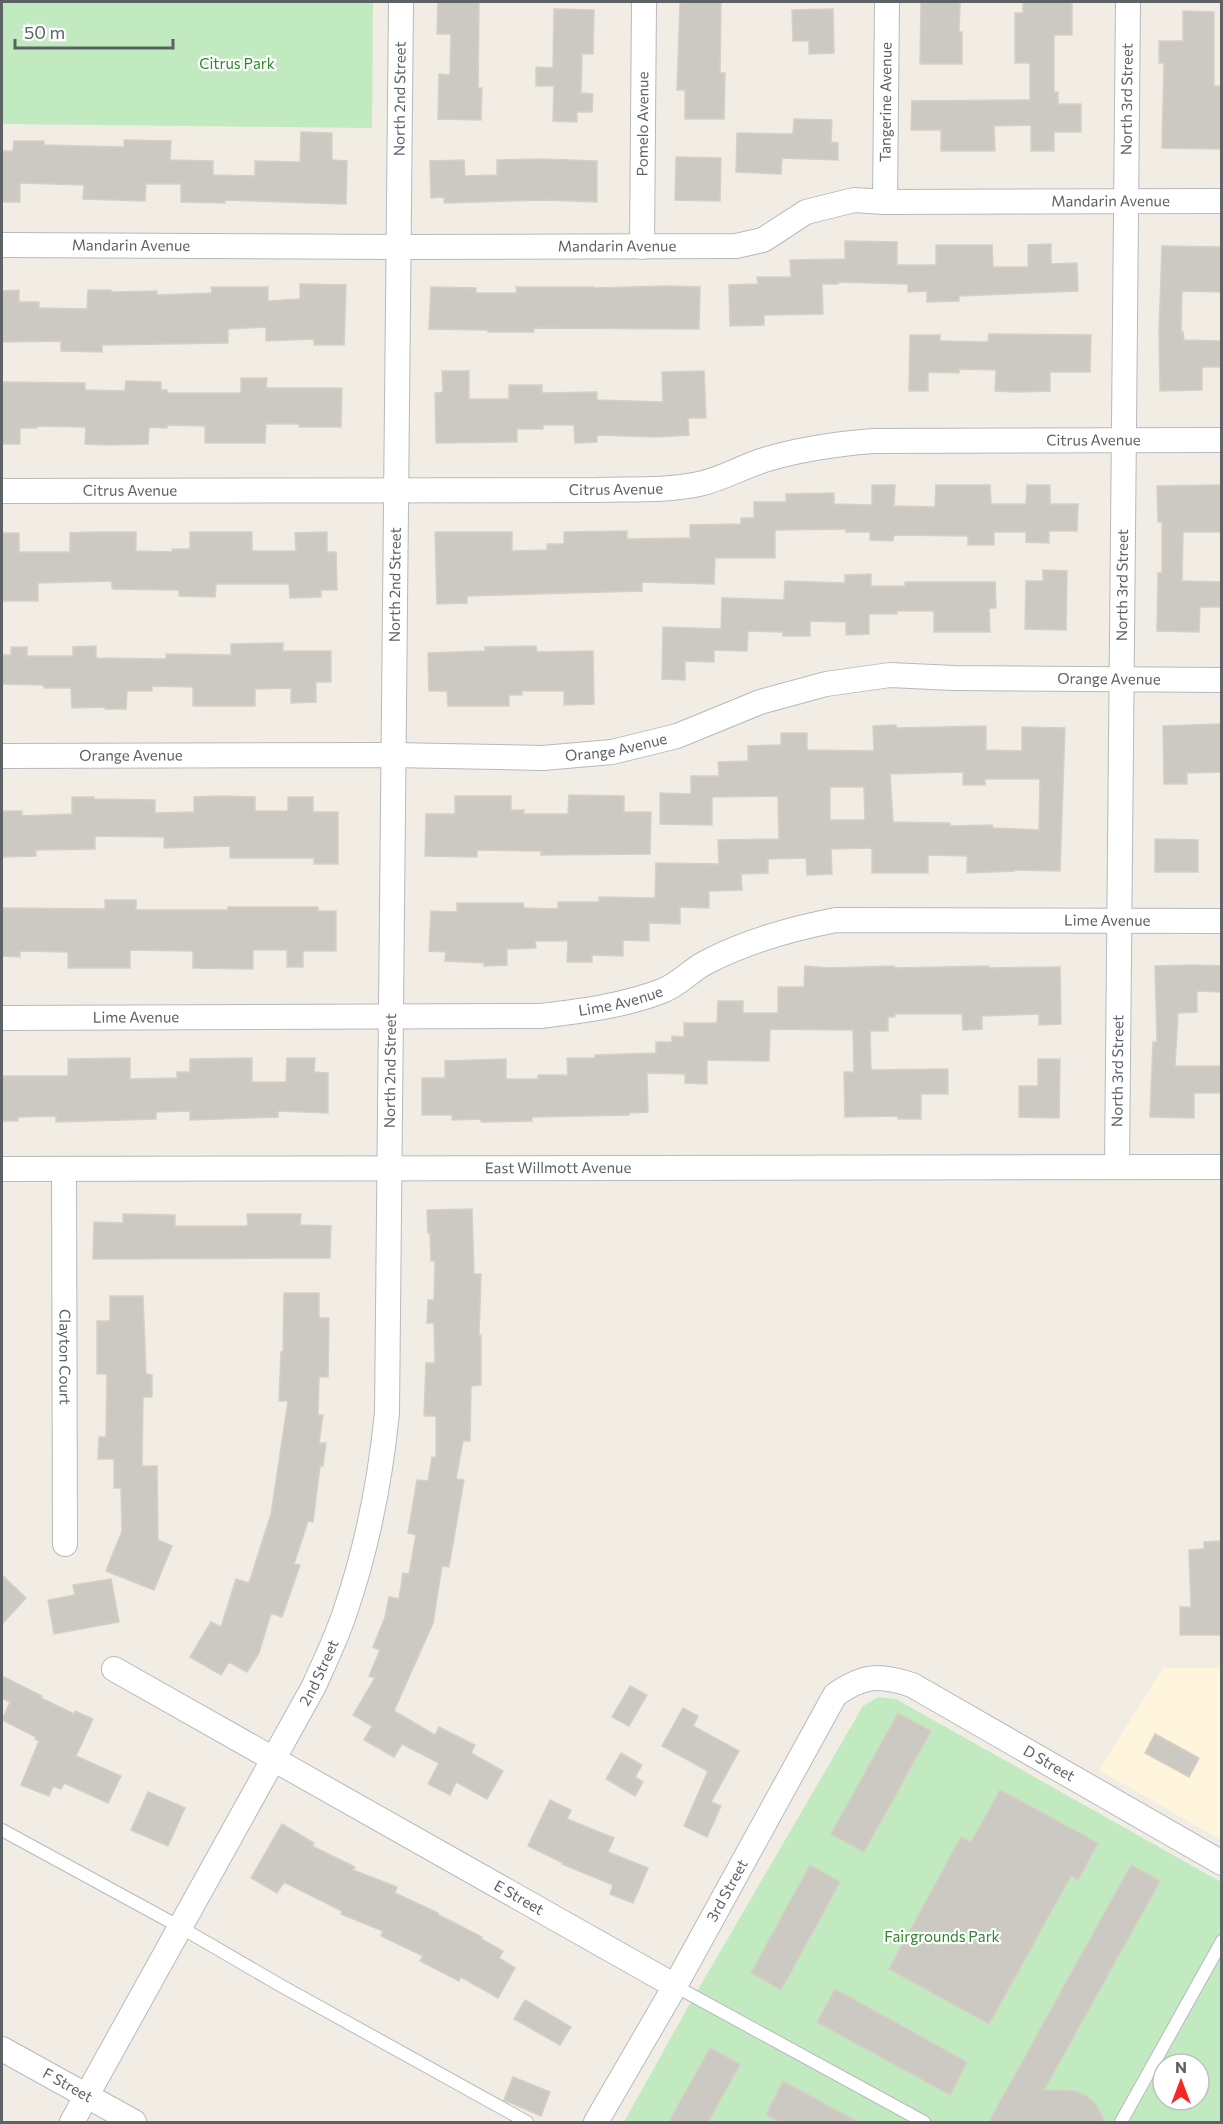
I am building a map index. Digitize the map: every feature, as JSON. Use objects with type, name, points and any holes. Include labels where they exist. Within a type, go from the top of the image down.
[{"type":"street","name":"North 2nd Street","points":[[389,1169],[401,2]]},
{"type":"street","name":"Pomelo Avenue","points":[[642,247],[644,2]]},
{"type":"street","name":"Tangerine Avenue","points":[[885,202],[887,2]]},
{"type":"street","name":"North 3rd Street","points":[[1117,1167],[1128,2]]},
{"type":"street","name":"Mandarin Avenue","points":[[2,245],[736,246],[763,240],[806,212],[854,200],[885,202],[1221,201]]},
{"type":"street","name":"Citrus Avenue","points":[[2,491],[598,490],[682,487],[722,477],[762,461],[805,448],[861,442],[1221,440]]},
{"type":"street","name":"Orange Avenue","points":[[2,756],[497,755],[543,758],[612,752],[677,736],[760,702],[826,684],[890,675],[954,678],[1221,680]]},
{"type":"street","name":"Lime Avenue","points":[[2,1018],[540,1016],[602,1009],[664,990],[704,964],[746,944],[790,929],[836,920],[1221,921]]},
{"type":"street","name":"East Willmott Avenue","points":[[2,1169],[1221,1167]]},
{"type":"street","name":"Clayton Court","points":[[64,1169],[64,1544]]},
{"type":"street","name":"2nd Street","points":[[72,2122],[314,1686],[344,1617],[359,1570],[376,1500],[387,1413],[389,1169]]},
{"type":"street","name":"E Street","points":[[114,1669],[675,1986]]},
{"type":"street","name":"D Street","points":[[872,1677],[894,1679],[912,1685],[1221,1863]]},
{"type":"street","name":"3rd Street","points":[[596,2122],[675,1986],[835,1695],[852,1683],[872,1677]]},
{"type":"street","name":"F Street","points":[[2,2049],[134,2122]]},
{"type":"lane","points":[[2,1830],[180,1927],[526,2122]]},
{"type":"lane","points":[[1121,2122],[1221,1941]]},
{"type":"lane","name":"E Street","points":[[675,1986],[924,2122]]},
{"type":"shaded area","points":[[1163,1668],[1221,1668],[1221,1840],[1099,1770]]},
{"type":"green space","name":"Citrus Park","points":[[2,2],[373,2],[372,128],[2,124]]},
{"type":"green space","name":"Fairgrounds Park","points":[[878,1697],[896,1699],[1221,1882],[1221,2122],[624,2122],[863,1706]]},
{"type":"building","points":[[438,2],[479,2],[478,88],[482,88],[481,120],[438,119],[439,74],[450,75],[451,34],[437,34]]},
{"type":"building","points":[[680,2],[721,2],[720,73],[725,73],[724,119],[685,119],[685,90],[677,90]]},
{"type":"building","points":[[921,2],[960,2],[959,32],[962,32],[962,64],[920,64]]},
{"type":"building","points":[[1023,2],[1072,2],[1072,35],[1054,35],[1054,92],[1058,92],[1058,104],[1081,104],[1081,132],[1054,132],[1054,151],[1031,151],[1031,125],[994,126],[995,151],[941,151],[941,130],[911,130],[912,101],[1030,100],[1030,63],[1015,63],[1015,13],[1023,13]]},
{"type":"building","points":[[554,9],[594,10],[593,54],[582,54],[581,93],[593,94],[592,112],[577,112],[577,122],[553,121],[554,86],[536,86],[536,67],[553,68]]},
{"type":"building","points":[[833,9],[834,53],[809,54],[809,41],[793,41],[792,10]]},
{"type":"building","points":[[1183,11],[1214,12],[1214,86],[1221,86],[1221,149],[1162,148],[1164,63],[1159,63],[1159,41],[1183,41]]},
{"type":"building","points":[[794,119],[832,120],[831,142],[838,143],[838,160],[782,158],[781,174],[736,172],[737,133],[793,134]]},
{"type":"building","points":[[301,132],[332,133],[332,160],[347,161],[346,204],[225,200],[225,203],[181,202],[181,184],[146,184],[145,201],[83,199],[84,185],[20,183],[20,202],[2,202],[2,151],[13,151],[14,141],[44,141],[44,145],[124,147],[124,140],[171,141],[170,160],[213,161],[213,175],[255,176],[255,161],[300,162]]},
{"type":"building","points":[[676,157],[721,158],[720,201],[675,200]]},
{"type":"building","points":[[464,160],[465,176],[497,175],[497,160],[597,161],[597,202],[546,200],[444,203],[444,197],[431,198],[430,161]]},
{"type":"building","points":[[845,241],[897,242],[897,265],[936,265],[936,245],[992,245],[993,267],[1028,267],[1028,245],[1051,244],[1051,264],[1077,263],[1078,291],[959,296],[959,301],[927,302],[927,291],[908,292],[908,284],[838,282],[838,284],[822,284],[823,314],[764,315],[764,325],[730,326],[729,285],[758,284],[757,277],[791,277],[790,260],[845,259]]},
{"type":"building","points":[[1162,246],[1221,247],[1221,292],[1182,291],[1181,333],[1183,332],[1184,340],[1221,341],[1221,367],[1202,367],[1202,390],[1160,391]]},
{"type":"building","points":[[300,284],[346,285],[344,345],[314,345],[314,339],[266,341],[266,327],[228,329],[228,343],[102,345],[102,352],[61,351],[61,341],[2,342],[2,291],[19,290],[19,302],[39,302],[39,308],[87,309],[88,290],[157,291],[157,295],[212,293],[211,287],[268,287],[268,301],[300,299]]},
{"type":"building","points":[[431,287],[476,288],[476,293],[517,293],[516,287],[700,287],[699,329],[533,328],[534,332],[488,332],[488,330],[429,329]]},
{"type":"building","points":[[989,334],[1091,335],[1090,372],[1050,372],[1050,391],[1017,392],[995,391],[996,370],[959,369],[959,373],[928,372],[928,391],[909,391],[910,335],[940,335],[940,341],[988,342]]},
{"type":"building","points":[[442,371],[469,371],[469,399],[509,399],[509,385],[542,385],[542,393],[597,392],[597,400],[663,402],[662,372],[704,371],[706,418],[688,418],[689,435],[656,437],[597,435],[597,442],[575,443],[574,425],[543,425],[543,429],[517,429],[517,442],[436,443],[435,393],[443,392]]},
{"type":"building","points":[[241,378],[267,378],[266,388],[342,388],[341,427],[266,424],[265,443],[205,443],[205,426],[167,425],[167,428],[149,427],[148,444],[108,445],[85,444],[86,427],[37,426],[37,428],[20,428],[20,444],[2,444],[2,382],[85,383],[85,390],[125,391],[126,381],[161,382],[161,390],[167,390],[167,393],[241,393]]},
{"type":"building","points":[[872,485],[895,485],[894,506],[935,507],[936,485],[990,485],[991,504],[1026,504],[1027,485],[1050,485],[1050,504],[1078,504],[1077,531],[1049,531],[1049,543],[1026,542],[1026,532],[994,532],[994,545],[968,545],[968,536],[894,535],[893,541],[870,540],[870,532],[846,532],[846,529],[775,530],[775,558],[715,558],[714,584],[642,582],[642,591],[467,596],[467,603],[437,604],[435,532],[512,532],[512,551],[547,550],[547,544],[564,544],[564,532],[627,531],[627,539],[690,538],[690,525],[741,524],[741,518],[754,518],[754,502],[786,502],[786,494],[834,493],[834,504],[872,505]]},
{"type":"building","points":[[1221,485],[1221,532],[1183,532],[1182,581],[1221,582],[1221,607],[1200,607],[1199,632],[1157,631],[1158,573],[1162,573],[1162,522],[1158,522],[1157,486]]},
{"type":"building","points":[[136,532],[136,551],[172,552],[172,549],[190,549],[190,532],[252,532],[252,551],[296,551],[295,533],[327,532],[327,552],[336,552],[337,590],[321,590],[321,597],[290,598],[289,584],[216,584],[215,597],[179,596],[179,590],[112,589],[112,581],[38,583],[38,601],[2,601],[2,533],[19,533],[19,552],[70,552],[70,533]]},
{"type":"building","points":[[1043,570],[1067,571],[1066,630],[1025,629],[1026,581],[1043,581]]},
{"type":"building","points":[[871,574],[871,586],[905,586],[905,582],[995,582],[996,608],[989,608],[990,632],[934,632],[934,611],[869,614],[869,634],[846,635],[846,622],[810,621],[810,636],[783,636],[783,632],[748,631],[747,651],[714,650],[714,662],[685,661],[685,680],[662,679],[663,627],[721,629],[722,598],[784,600],[785,581],[845,583],[845,575]]},
{"type":"building","points":[[283,643],[283,651],[331,651],[331,682],[316,682],[316,702],[291,703],[291,688],[255,689],[255,706],[193,706],[193,687],[152,686],[152,691],[127,691],[126,709],[72,708],[71,688],[2,684],[2,655],[11,655],[11,647],[27,647],[27,656],[73,656],[73,647],[96,646],[96,658],[166,659],[166,654],[231,655],[231,644]]},
{"type":"building","points":[[536,646],[537,652],[593,651],[594,704],[564,705],[564,691],[522,691],[522,695],[509,695],[509,706],[448,706],[447,691],[429,691],[428,653],[485,651],[485,647]]},
{"type":"building","points":[[1221,724],[1221,772],[1187,773],[1187,784],[1164,784],[1163,726]]},
{"type":"building","points":[[896,725],[896,728],[986,726],[986,750],[1022,751],[1022,727],[1065,728],[1060,871],[1014,870],[967,873],[967,856],[928,855],[928,873],[872,873],[872,848],[831,849],[832,874],[807,875],[806,858],[768,859],[768,873],[741,874],[742,890],[709,891],[709,908],[680,907],[680,924],[649,923],[649,941],[623,940],[623,956],[592,955],[592,962],[567,962],[568,941],[535,941],[536,948],[507,949],[507,965],[484,966],[484,963],[445,961],[446,952],[429,951],[431,911],[457,912],[457,903],[523,903],[524,908],[558,909],[558,902],[599,902],[599,897],[655,898],[656,863],[719,864],[718,840],[779,839],[778,796],[712,797],[712,825],[660,824],[660,793],[691,794],[691,776],[719,776],[718,762],[748,761],[748,746],[781,745],[781,733],[807,733],[807,750],[874,751],[873,726]],"holes":[[[963,772],[963,785],[985,785],[985,779],[1040,779],[1039,830],[993,828],[992,825],[950,826],[950,823],[893,822],[890,774]],[[830,787],[864,787],[865,820],[830,820]]]},
{"type":"building","points":[[569,795],[624,796],[624,812],[651,812],[650,854],[541,855],[541,851],[477,850],[477,857],[425,856],[426,814],[455,814],[455,796],[511,796],[511,810],[524,810],[524,814],[568,814]]},
{"type":"building","points":[[72,797],[94,797],[94,799],[155,800],[155,813],[194,812],[194,797],[255,797],[255,811],[288,811],[288,797],[313,797],[313,812],[338,812],[338,864],[314,864],[314,858],[230,858],[230,846],[164,848],[164,837],[95,836],[95,849],[36,850],[36,856],[2,857],[2,811],[22,811],[22,816],[72,814]]},
{"type":"building","points":[[1155,839],[1198,840],[1198,872],[1155,872]]},
{"type":"building","points":[[105,900],[136,900],[136,910],[318,907],[318,911],[336,911],[336,951],[303,951],[303,967],[287,967],[287,950],[253,950],[253,969],[193,968],[193,951],[130,950],[130,968],[68,968],[68,952],[20,951],[20,957],[2,956],[2,908],[105,909]]},
{"type":"building","points":[[805,966],[830,968],[1060,967],[1061,1024],[1039,1025],[1039,1014],[982,1016],[982,1029],[963,1030],[962,1014],[895,1014],[895,1017],[888,1017],[888,1031],[870,1031],[871,1070],[948,1069],[948,1094],[921,1094],[921,1119],[898,1119],[898,1116],[845,1117],[844,1072],[854,1072],[853,1030],[770,1029],[769,1061],[707,1060],[707,1084],[685,1083],[685,1074],[647,1073],[648,1112],[629,1113],[629,1115],[532,1117],[532,1121],[481,1122],[481,1119],[452,1120],[452,1115],[422,1115],[422,1078],[445,1078],[445,1061],[506,1059],[506,1079],[538,1079],[538,1075],[568,1075],[567,1058],[656,1053],[656,1042],[672,1042],[672,1036],[684,1037],[684,1023],[717,1023],[718,1001],[743,1001],[743,1013],[778,1013],[778,987],[804,987]]},
{"type":"building","points":[[1155,966],[1221,966],[1221,992],[1197,991],[1197,1012],[1178,1013],[1175,1066],[1221,1066],[1221,1093],[1194,1093],[1194,1118],[1150,1117],[1153,1042],[1157,1042]]},
{"type":"building","points":[[130,1058],[130,1079],[177,1078],[177,1072],[190,1072],[190,1059],[252,1058],[252,1082],[286,1082],[287,1058],[315,1058],[314,1072],[328,1073],[328,1113],[278,1111],[278,1117],[190,1120],[190,1111],[156,1112],[156,1119],[56,1122],[56,1116],[18,1117],[18,1121],[2,1121],[2,1076],[68,1076],[68,1059]]},
{"type":"building","points":[[1038,1059],[1060,1059],[1059,1118],[1019,1117],[1019,1086],[1038,1086]]},
{"type":"building","points":[[472,1209],[474,1274],[481,1274],[479,1335],[481,1335],[481,1385],[471,1386],[470,1441],[463,1441],[456,1479],[464,1480],[449,1567],[442,1566],[433,1623],[394,1711],[435,1735],[439,1727],[475,1745],[471,1753],[503,1771],[487,1799],[456,1782],[450,1795],[428,1784],[439,1763],[402,1744],[394,1757],[364,1740],[372,1726],[353,1715],[375,1678],[369,1676],[380,1650],[373,1647],[385,1617],[389,1597],[399,1599],[403,1573],[409,1574],[416,1535],[408,1533],[417,1480],[428,1481],[432,1457],[436,1458],[436,1416],[424,1416],[426,1363],[435,1363],[434,1323],[427,1323],[428,1300],[434,1300],[435,1261],[431,1261],[427,1210]]},
{"type":"building","points":[[123,1214],[175,1215],[175,1226],[248,1226],[247,1214],[301,1214],[300,1225],[331,1226],[330,1258],[93,1259],[94,1222],[123,1223]]},
{"type":"building","points":[[284,1293],[319,1293],[319,1318],[329,1318],[328,1377],[319,1377],[318,1415],[323,1415],[319,1443],[326,1443],[323,1466],[320,1466],[313,1522],[308,1521],[294,1564],[300,1565],[282,1617],[271,1613],[259,1653],[247,1672],[229,1662],[221,1675],[190,1657],[211,1622],[221,1627],[236,1579],[249,1583],[271,1514],[288,1401],[279,1401]]},
{"type":"building","points":[[110,1296],[143,1296],[146,1374],[152,1375],[152,1397],[143,1397],[142,1466],[157,1466],[158,1540],[172,1546],[154,1590],[106,1571],[122,1531],[121,1488],[114,1488],[114,1459],[98,1459],[99,1437],[106,1437],[107,1374],[97,1374],[97,1321],[110,1321]]},
{"type":"building","points":[[1221,1541],[1221,1635],[1180,1635],[1180,1607],[1191,1607],[1189,1550],[1204,1549],[1204,1542]]},
{"type":"building","points":[[2,1575],[26,1598],[2,1624]]},
{"type":"building","points":[[111,1579],[119,1622],[54,1634],[48,1600],[75,1595],[73,1585]]},
{"type":"building","points":[[2,1676],[74,1714],[75,1711],[93,1719],[76,1756],[121,1776],[108,1803],[64,1783],[61,1789],[53,1786],[49,1796],[21,1785],[39,1741],[35,1739],[36,1737],[2,1720],[10,1702],[2,1698]]},
{"type":"building","points":[[630,1686],[647,1695],[629,1726],[612,1717]]},
{"type":"building","points":[[683,1708],[698,1716],[693,1726],[739,1751],[711,1802],[721,1806],[707,1837],[684,1826],[708,1771],[662,1746]]},
{"type":"building","points":[[898,1713],[931,1731],[864,1852],[831,1834]]},
{"type":"building","points":[[1155,1734],[1199,1758],[1189,1777],[1145,1753]]},
{"type":"building","points":[[621,1753],[642,1765],[635,1777],[643,1782],[635,1796],[606,1779]]},
{"type":"building","points":[[1000,1790],[1098,1843],[1078,1880],[1071,1876],[989,2024],[889,1969],[961,1837],[971,1842]]},
{"type":"building","points":[[148,1792],[185,1808],[168,1846],[131,1830]]},
{"type":"building","points":[[550,1800],[571,1810],[567,1819],[614,1838],[608,1852],[648,1868],[633,1903],[610,1894],[613,1885],[562,1864],[528,1846]]},
{"type":"building","points":[[282,1824],[314,1843],[312,1846],[355,1867],[353,1870],[397,1887],[395,1893],[438,1913],[503,1951],[499,1958],[515,1968],[498,1998],[461,1977],[459,1981],[420,1961],[423,1956],[381,1936],[383,1931],[341,1914],[342,1911],[284,1882],[277,1893],[251,1878]]},
{"type":"building","points":[[810,1865],[840,1882],[781,1990],[751,1973]]},
{"type":"building","points":[[1131,1865],[1160,1881],[1044,2090],[1075,2091],[1086,2096],[1095,2103],[1105,2122],[989,2122]]},
{"type":"building","points":[[835,1989],[967,2062],[950,2095],[817,2022]]},
{"type":"building","points":[[525,2000],[571,2027],[560,2045],[514,2019]]},
{"type":"building","points":[[710,2048],[740,2064],[708,2122],[669,2122]]},
{"type":"building","points":[[513,2077],[550,2092],[541,2116],[504,2100]]},
{"type":"building","points":[[783,2081],[858,2122],[780,2122],[766,2115]]}]
